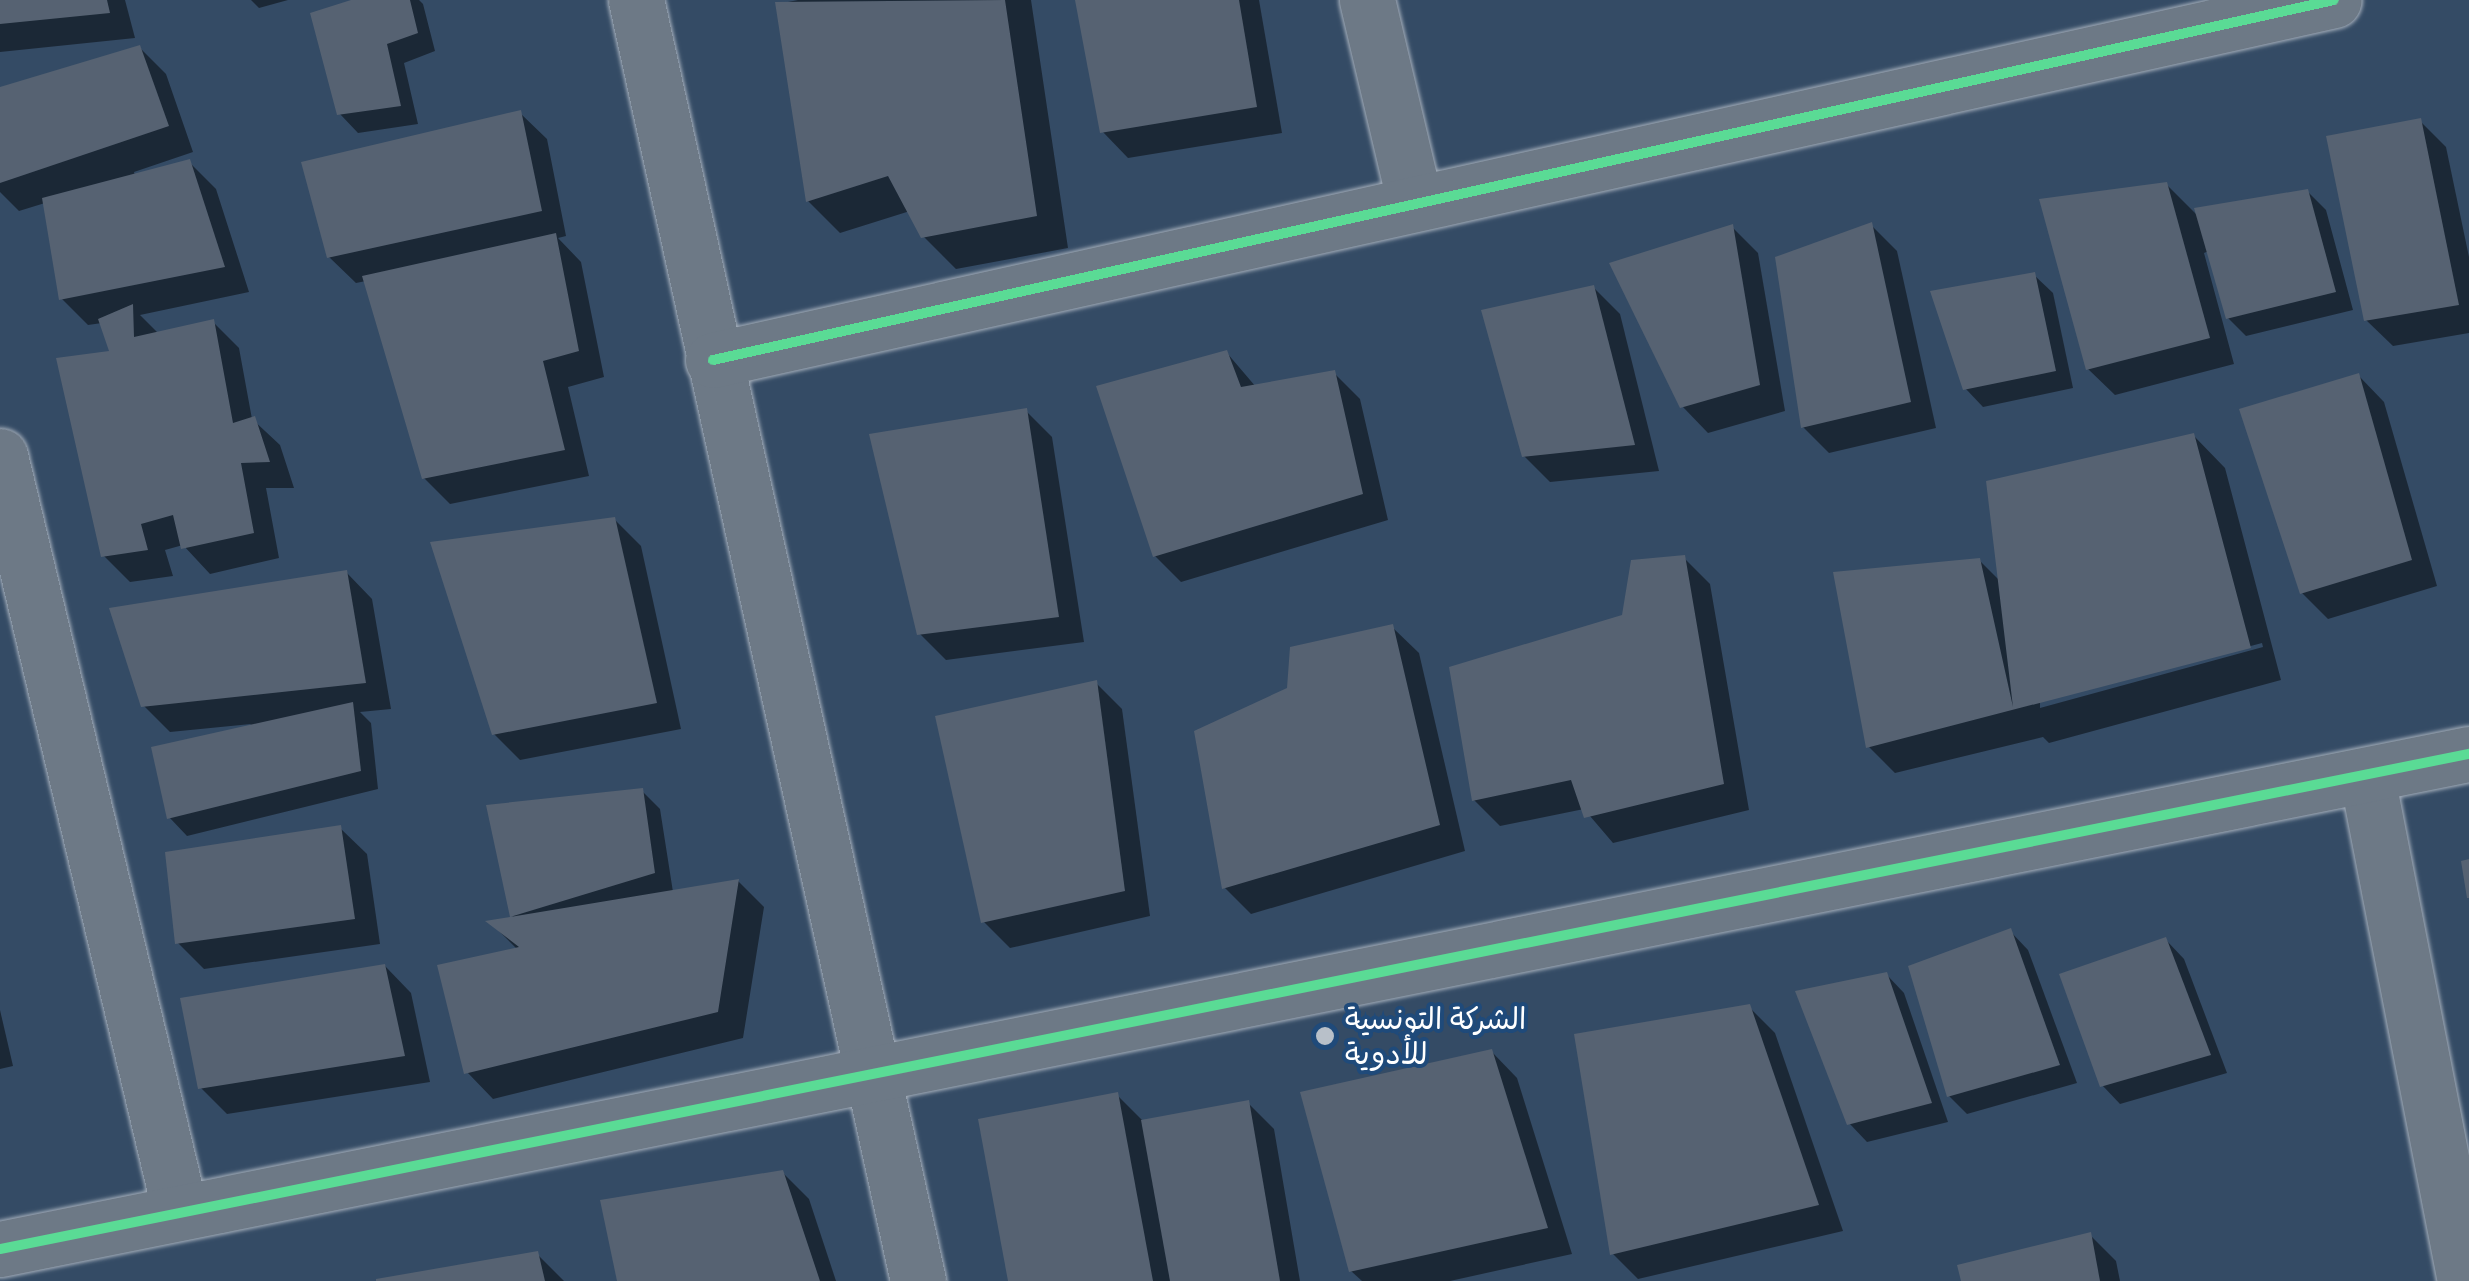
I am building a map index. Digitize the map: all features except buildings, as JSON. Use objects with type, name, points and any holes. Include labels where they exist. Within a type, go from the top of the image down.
[{"type":"street","points":[[636,0],[869,1073],[918,1281]]},
{"type":"street","points":[[1368,0],[1415,203]]},
{"type":"street","points":[[713,360],[2334,0]]},
{"type":"street","points":[[0,456],[180,1211]]},
{"type":"street","points":[[0,1249],[2469,754]]},
{"type":"street","points":[[2367,776],[2465,1281]]},
{"type":"cycle path","points":[[713,360],[2334,0]]},
{"type":"cycle path","points":[[0,1249],[2469,754]]},
{"type":"place","name":"الشركة التونسية للأدوية","points":[[1325,1036]]}]
